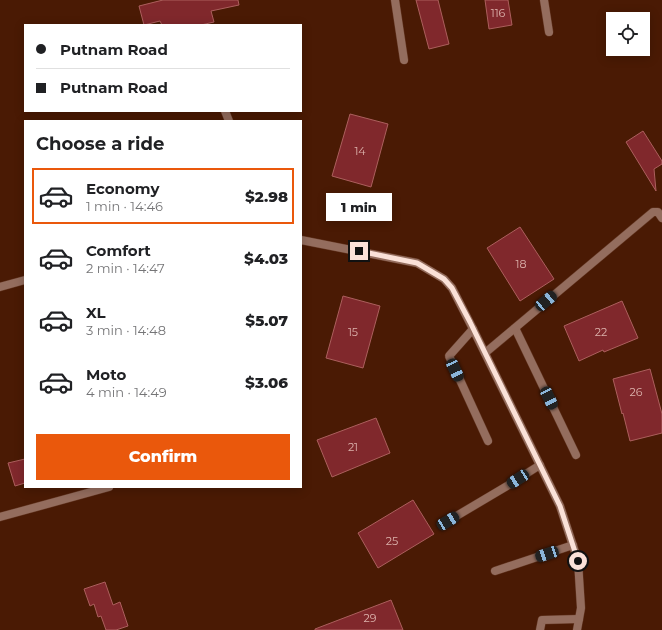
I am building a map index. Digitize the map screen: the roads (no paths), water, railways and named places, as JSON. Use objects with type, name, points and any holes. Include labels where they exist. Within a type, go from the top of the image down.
[{"type":"street","points":[[395,0],[404,60]]},
{"type":"street","points":[[544,0],[549,32]]},
{"type":"street","points":[[485,353],[653,212],[658,212],[662,218]]},
{"type":"street","points":[[302,240],[417,263],[444,279],[452,288],[560,506],[578,561],[581,608],[577,630]]},
{"type":"street","points":[[0,286],[24,280]]},
{"type":"street","points":[[515,328],[576,455]]},
{"type":"street","points":[[473,329],[449,356],[488,441]]},
{"type":"street","points":[[448,521],[540,465]]},
{"type":"street","points":[[0,517],[105,488]]},
{"type":"street","points":[[495,571],[573,545]]},
{"type":"street","points":[[540,630],[542,620],[579,619]]}]
